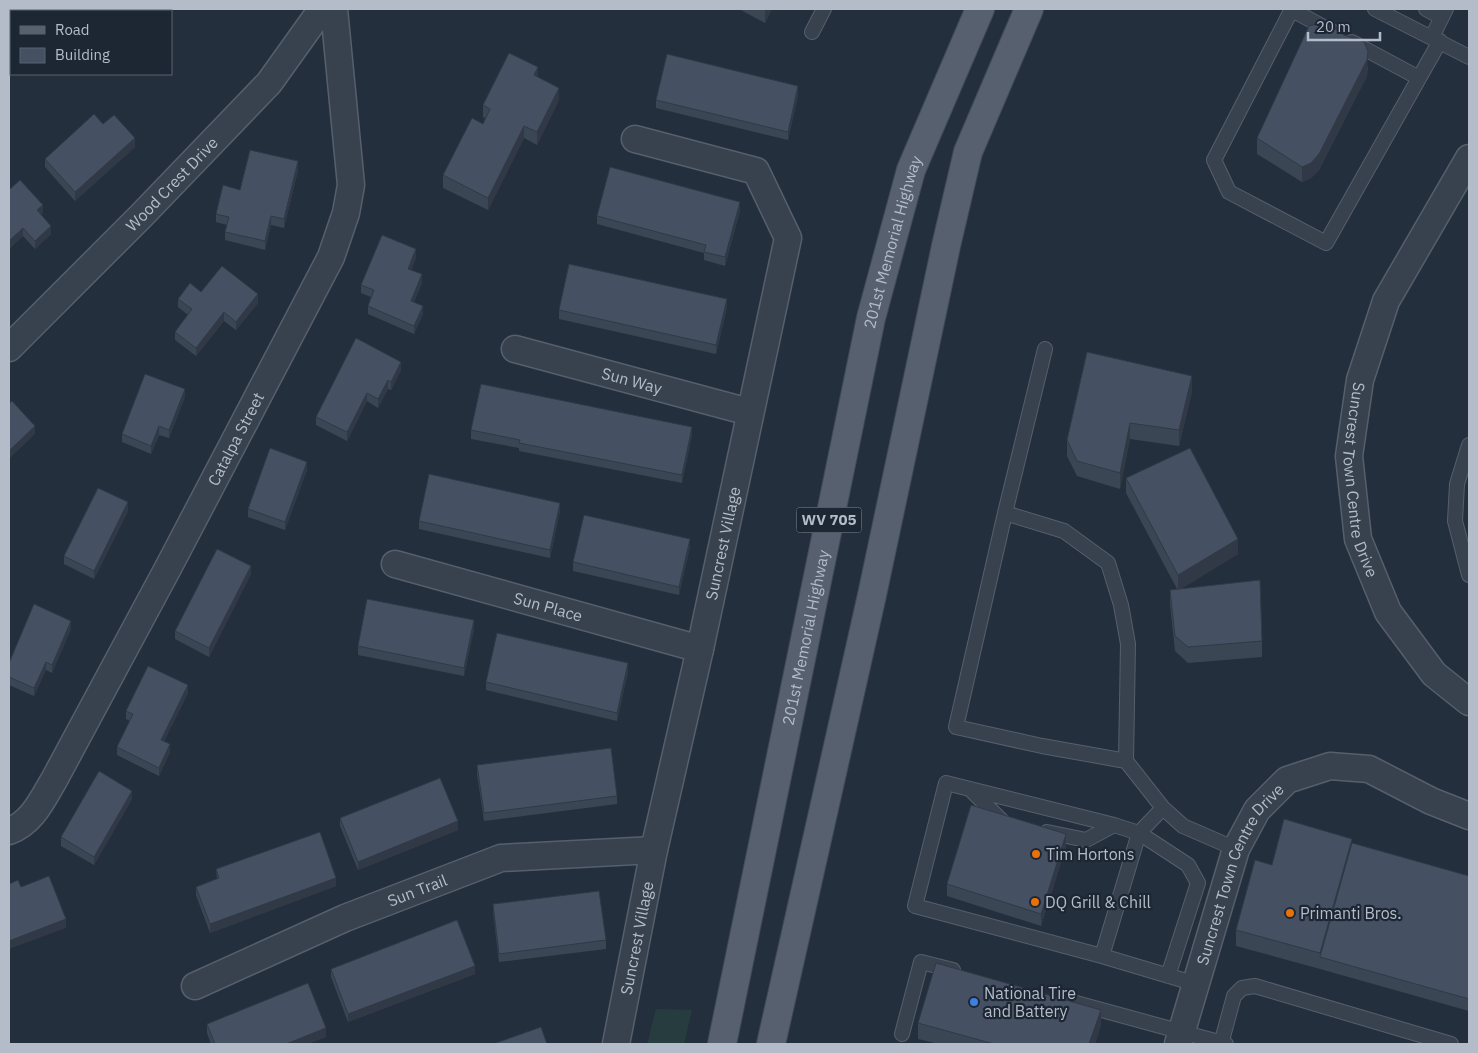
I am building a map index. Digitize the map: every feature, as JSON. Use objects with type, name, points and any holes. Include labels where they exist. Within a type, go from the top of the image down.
[{"type":"main road","name":"201st Memorial Highway","points":[[722,1044],[871,318],[911,170],[980,9]]},
{"type":"main road","name":"WV 705","points":[[772,1044],[968,152],[1029,9]]},
{"type":"street","name":"Wood Crest Drive","points":[[9,348],[142,215],[269,82],[322,9]]},
{"type":"street","name":"Catalpa Street","points":[[9,831],[16,828],[36,812],[177,552],[332,257],[346,213],[351,185],[334,9]]},
{"type":"street","name":"Suncrest Village","points":[[616,1044],[654,850],[700,649],[788,238],[756,171],[635,138]]},
{"type":"street","name":"Suncrest Town Centre Drive","points":[[1469,158],[1386,302],[1360,380],[1349,456],[1358,539],[1388,612],[1434,674],[1469,702]]},
{"type":"street","name":"Sun Way","points":[[515,349],[750,412]]},
{"type":"street","name":"Sun Place","points":[[395,564],[700,649]]},
{"type":"street","name":"Suncrest Town Centre Drive","points":[[1180,1038],[1236,849],[1257,810],[1287,780],[1330,766],[1369,769],[1431,801],[1469,816]]},
{"type":"street","name":"Sun Trail","points":[[196,986],[345,918],[501,858],[654,850]]},
{"type":"lane","points":[[812,32],[824,9]]},
{"type":"lane","points":[[1419,78],[1292,9],[1214,160],[1229,192],[1326,243],[1419,78],[1436,39],[1444,13],[1426,9]]},
{"type":"lane","points":[[1375,9],[1469,57]]},
{"type":"lane","points":[[1045,349],[956,726],[1042,746],[1126,761]]},
{"type":"lane","points":[[1469,445],[1458,484],[1455,521],[1469,575]]},
{"type":"lane","points":[[1005,513],[1064,531],[1108,563],[1121,605],[1128,644],[1126,761],[1162,808],[1183,826],[1236,849]]},
{"type":"lane","points":[[1168,976],[1198,883],[1188,865],[1138,833],[1114,824],[946,783],[915,906],[1102,956],[1168,976],[1196,984]]},
{"type":"lane","points":[[969,788],[1002,822],[1086,840],[1114,824]]},
{"type":"lane","points":[[1102,956],[1138,833],[1162,808]]},
{"type":"lane","points":[[902,1034],[921,962],[967,974]]},
{"type":"lane","points":[[1051,996],[1180,1038],[1223,1044],[1234,996],[1242,988],[1255,986],[1450,1044]]},
{"type":"green space","points":[[656,1009],[692,1010],[684,1044],[647,1044]]},
{"type":"building","points":[[55,9],[56,10],[30,10]]},
{"type":"building","points":[[93,9],[126,9],[124,10]]},
{"type":"building","points":[[9,20],[10,20],[9,62]]},
{"type":"building","points":[[1326,22],[1344,35],[1364,42],[1368,51],[1367,60],[1319,154],[1311,163],[1302,167],[1257,138],[1309,26]]},
{"type":"building","points":[[509,53],[538,67],[534,75],[559,88],[537,132],[524,126],[488,198],[443,175],[472,118],[483,124],[490,109],[483,105]]},
{"type":"building","points":[[667,54],[798,86],[788,132],[656,100]]},
{"type":"building","points":[[94,114],[103,124],[114,115],[135,138],[75,192],[45,159]]},
{"type":"building","points":[[250,150],[298,161],[284,219],[271,216],[265,241],[225,232],[229,217],[216,214],[223,185],[240,190]]},
{"type":"building","points":[[610,167],[740,202],[725,257],[704,252],[706,245],[597,216]]},
{"type":"building","points":[[20,180],[43,205],[37,210],[51,226],[35,241],[23,228],[9,241],[9,190]]},
{"type":"building","points":[[382,235],[416,249],[408,269],[422,274],[411,301],[423,306],[414,326],[368,306],[374,290],[361,285]]},
{"type":"building","points":[[569,264],[727,299],[716,345],[559,310]]},
{"type":"building","points":[[222,266],[258,294],[236,322],[224,312],[196,348],[175,332],[192,309],[178,299],[190,283],[201,292]]},
{"type":"building","points":[[356,338],[401,362],[391,382],[388,380],[378,399],[367,393],[347,432],[316,417]]},
{"type":"building","points":[[1087,352],[1192,376],[1179,430],[1130,423],[1120,473],[1077,461],[1067,440]]},
{"type":"building","points":[[145,374],[185,389],[169,430],[159,426],[151,446],[122,434]]},
{"type":"building","points":[[481,384],[692,427],[682,475],[519,443],[520,440],[471,430]]},
{"type":"building","points":[[12,401],[35,426],[9,451],[9,404]]},
{"type":"building","points":[[270,448],[307,462],[285,522],[248,509]]},
{"type":"building","points":[[1190,448],[1238,539],[1178,575],[1126,478]]},
{"type":"building","points":[[429,474],[560,503],[550,550],[419,521]]},
{"type":"building","points":[[98,488],[128,502],[94,571],[64,556]]},
{"type":"building","points":[[584,515],[690,539],[679,587],[573,562]]},
{"type":"building","points":[[217,549],[251,566],[209,648],[175,631]]},
{"type":"building","points":[[1260,580],[1262,641],[1188,647],[1175,636],[1170,590]]},
{"type":"building","points":[[367,599],[474,620],[464,668],[358,646]]},
{"type":"building","points":[[34,604],[71,621],[52,665],[46,662],[34,688],[9,677],[9,663]]},
{"type":"building","points":[[497,633],[628,663],[617,713],[486,682]]},
{"type":"building","points":[[148,666],[188,685],[161,740],[170,744],[159,768],[117,747],[133,714],[126,711]]},
{"type":"building","points":[[611,748],[617,796],[484,813],[477,765]]},
{"type":"building","points":[[99,771],[132,791],[94,857],[61,837]]},
{"type":"building","points":[[440,778],[458,821],[358,862],[340,818]]},
{"type":"building","points":[[971,805],[1066,834],[1041,914],[947,884]]},
{"type":"building","name":"Primanti Bros.","points":[[1284,819],[1352,839],[1320,953],[1236,930],[1255,860],[1272,865]]},
{"type":"building","points":[[320,832],[336,878],[210,924],[196,887],[219,878],[216,869]]},
{"type":"building","points":[[1352,843],[1469,876],[1469,999],[1320,957]]},
{"type":"building","points":[[49,876],[66,919],[9,941],[9,884],[18,880],[21,887]]},
{"type":"building","points":[[599,891],[606,940],[499,954],[493,904]]},
{"type":"building","points":[[457,920],[475,966],[348,1014],[331,969]]},
{"type":"building","name":"National Tire and Battery","points":[[936,963],[1101,1010],[1089,1044],[994,1044],[918,1023]]},
{"type":"building","points":[[308,983],[326,1028],[286,1044],[215,1044],[207,1024]]},
{"type":"building","points":[[541,1027],[547,1044],[493,1044]]},
{"type":"place","name":"Tim Hortons","points":[[1036,854]]},
{"type":"place","name":"DQ Grill & Chill","points":[[1035,902]]},
{"type":"place","name":"Primanti Bros.","points":[[1290,913]]},
{"type":"place","name":"National Tire and Battery","points":[[974,1002]]}]
